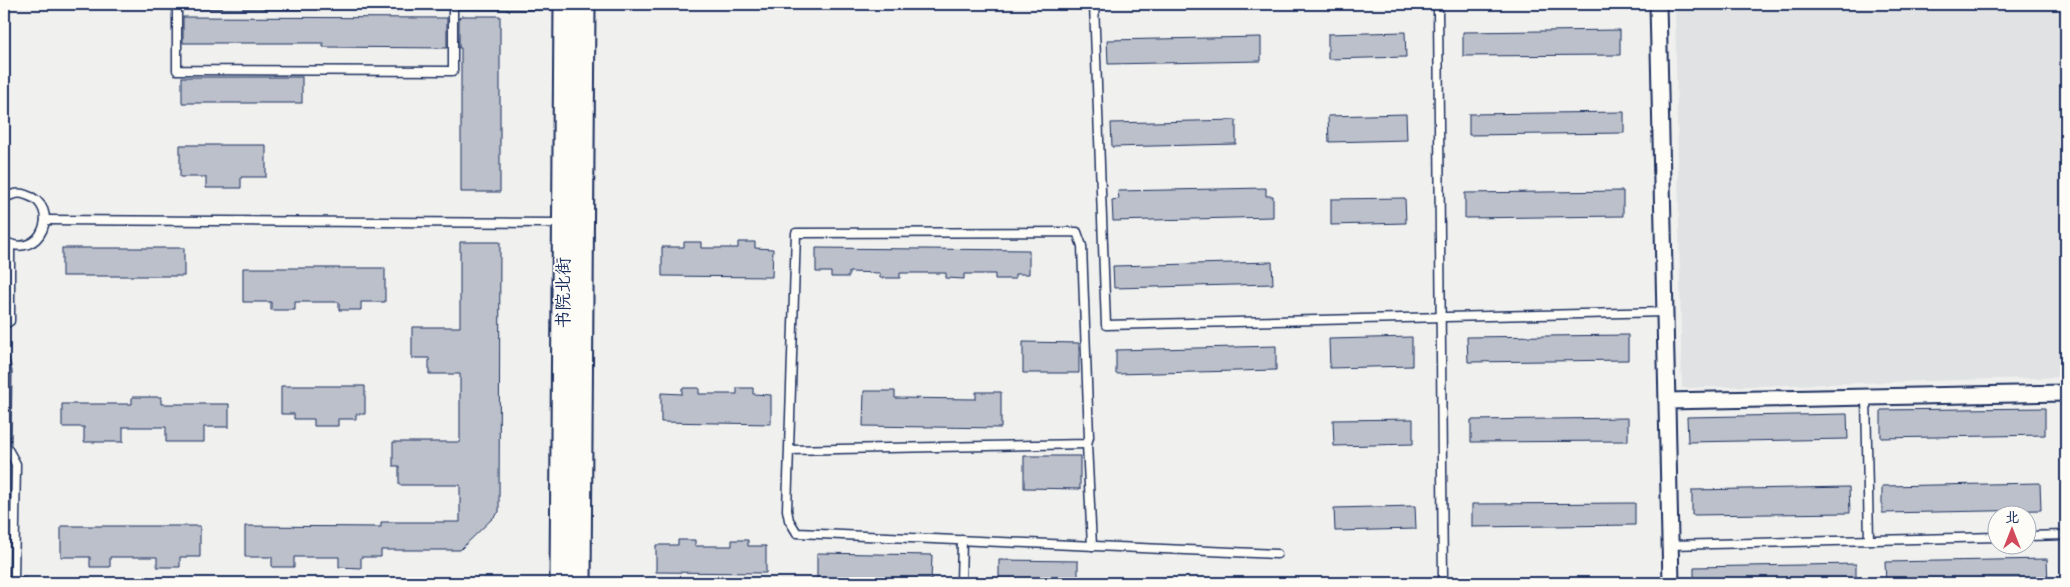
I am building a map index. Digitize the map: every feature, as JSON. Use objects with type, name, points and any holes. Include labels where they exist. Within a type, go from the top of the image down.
[{"type":"street","name":"书院北街","points":[[561,583],[563,223],[571,4]]},
{"type":"street","name":"书院北街","points":[[571,4],[580,583]]},
{"type":"street","points":[[1658,4],[1671,583]]},
{"type":"street","points":[[1667,401],[2066,393]]},
{"type":"lane","points":[[453,4],[453,71],[176,70],[177,4],[453,4],[571,4]]},
{"type":"lane","points":[[1094,4],[1106,325],[1665,312]]},
{"type":"lane","points":[[1436,4],[1438,9],[1443,583]]},
{"type":"lane","points":[[4,199],[16,194],[32,197],[42,207],[45,220],[41,234],[35,241],[18,246],[7,243],[10,321],[4,325]]},
{"type":"lane","points":[[45,220],[563,223]]},
{"type":"lane","points":[[1092,546],[1087,444],[1089,437],[1082,246],[1077,232],[796,232],[787,510],[789,520],[798,533],[962,540],[1092,546],[1277,554]]},
{"type":"lane","points":[[4,358],[7,372],[6,446],[16,464],[14,581]]},
{"type":"lane","points":[[1866,397],[1869,540]]},
{"type":"lane","points":[[789,450],[1087,444]]},
{"type":"lane","points":[[2038,536],[2066,535]]},
{"type":"lane","points":[[1670,545],[1988,537]]},
{"type":"lane","points":[[961,583],[962,540]]},
{"type":"lane","points":[[4,583],[14,581],[23,583]]},
{"type":"shaded area","points":[[1675,4],[2066,4],[2066,377],[1682,388]]},
{"type":"building","points":[[461,16],[500,16],[500,192],[461,192],[461,48],[459,48],[459,18]]},
{"type":"building","points":[[183,17],[447,18],[447,48],[323,47],[323,43],[183,43]]},
{"type":"building","points":[[1620,30],[1620,55],[1463,56],[1463,32]]},
{"type":"building","points":[[1405,32],[1406,57],[1328,59],[1328,34]]},
{"type":"building","points":[[1261,37],[1261,61],[1108,64],[1107,40]]},
{"type":"building","points":[[182,77],[302,77],[302,103],[182,103]]},
{"type":"building","points":[[1624,112],[1624,133],[1469,135],[1469,114]]},
{"type":"building","points":[[1406,114],[1407,140],[1329,142],[1328,116]]},
{"type":"building","points":[[1236,120],[1236,144],[1112,147],[1111,123]]},
{"type":"building","points":[[180,145],[266,145],[266,177],[241,177],[241,188],[206,188],[206,177],[180,177]]},
{"type":"building","points":[[1266,188],[1266,196],[1273,196],[1273,217],[1113,221],[1112,200],[1119,199],[1118,191]]},
{"type":"building","points":[[1623,191],[1623,216],[1465,218],[1465,193]]},
{"type":"building","points":[[1405,198],[1406,223],[1331,225],[1331,199]]},
{"type":"building","points":[[460,242],[500,242],[499,512],[460,550],[381,550],[381,557],[361,557],[361,568],[339,567],[339,557],[294,557],[294,567],[272,567],[272,557],[245,557],[245,526],[381,527],[381,522],[460,522],[460,485],[399,485],[399,466],[393,466],[393,442],[460,442],[460,374],[429,374],[429,358],[412,358],[412,327],[460,327]]},
{"type":"building","points":[[684,242],[701,242],[701,248],[738,248],[738,242],[755,242],[755,248],[773,249],[772,277],[662,276],[662,247],[684,247]]},
{"type":"building","points":[[62,248],[184,248],[184,276],[62,276]]},
{"type":"building","points":[[816,248],[1029,250],[1029,274],[1015,274],[1015,279],[995,279],[995,274],[964,274],[964,279],[946,278],[946,273],[900,273],[900,278],[880,278],[880,273],[849,272],[849,277],[831,277],[831,272],[816,272]]},
{"type":"building","points":[[1272,262],[1273,284],[1114,288],[1113,266]]},
{"type":"building","points":[[243,268],[385,268],[385,302],[361,302],[361,310],[339,310],[339,302],[295,302],[295,310],[271,310],[271,302],[243,302]]},
{"type":"building","points":[[1628,335],[1628,360],[1468,362],[1467,337]]},
{"type":"building","points":[[1412,337],[1412,366],[1330,368],[1329,339]]},
{"type":"building","points":[[1023,342],[1079,343],[1079,373],[1023,373]]},
{"type":"building","points":[[1276,346],[1276,370],[1116,374],[1116,350]]},
{"type":"building","points":[[281,386],[365,386],[365,414],[356,414],[356,419],[338,419],[338,426],[314,426],[314,419],[294,419],[294,414],[281,414]]},
{"type":"building","points":[[682,388],[699,388],[699,394],[737,394],[737,388],[753,388],[753,394],[771,395],[771,424],[661,422],[661,393],[682,394]]},
{"type":"building","points":[[864,391],[895,391],[895,398],[976,399],[976,392],[1001,392],[1001,428],[863,426]]},
{"type":"building","points":[[132,397],[161,397],[161,404],[229,404],[229,427],[204,427],[204,442],[166,442],[166,427],[123,427],[123,442],[84,442],[84,427],[62,427],[62,404],[132,404]]},
{"type":"building","points":[[2045,408],[2045,435],[1881,438],[1881,410]]},
{"type":"building","points":[[1847,414],[1848,439],[1688,442],[1687,417]]},
{"type":"building","points":[[1628,418],[1628,441],[1471,442],[1471,420]]},
{"type":"building","points":[[1413,419],[1413,444],[1334,446],[1333,420]]},
{"type":"building","points":[[1024,456],[1080,456],[1080,489],[1024,488]]},
{"type":"building","points":[[2040,483],[2041,510],[2038,510],[2038,504],[1988,504],[1988,511],[1882,513],[1882,486]]},
{"type":"building","points":[[1849,487],[1850,513],[1692,515],[1692,490]]},
{"type":"building","points":[[1635,503],[1635,525],[1472,527],[1472,504]]},
{"type":"building","points":[[1415,506],[1416,529],[1335,531],[1334,508]]},
{"type":"building","points":[[61,526],[200,526],[200,557],[180,557],[180,567],[157,567],[157,557],[110,557],[110,567],[90,567],[90,557],[61,557]]},
{"type":"building","points":[[678,540],[695,540],[695,546],[732,546],[732,540],[748,540],[748,546],[766,546],[766,573],[656,572],[656,545],[678,545]]},
{"type":"building","points":[[817,553],[932,555],[931,582],[817,581]]},
{"type":"building","points":[[2047,559],[2048,583],[1886,583],[1885,562]]},
{"type":"building","points":[[999,560],[1078,561],[1078,583],[999,583]]},
{"type":"building","points":[[1856,564],[1856,583],[1694,583],[1694,567]]}]
